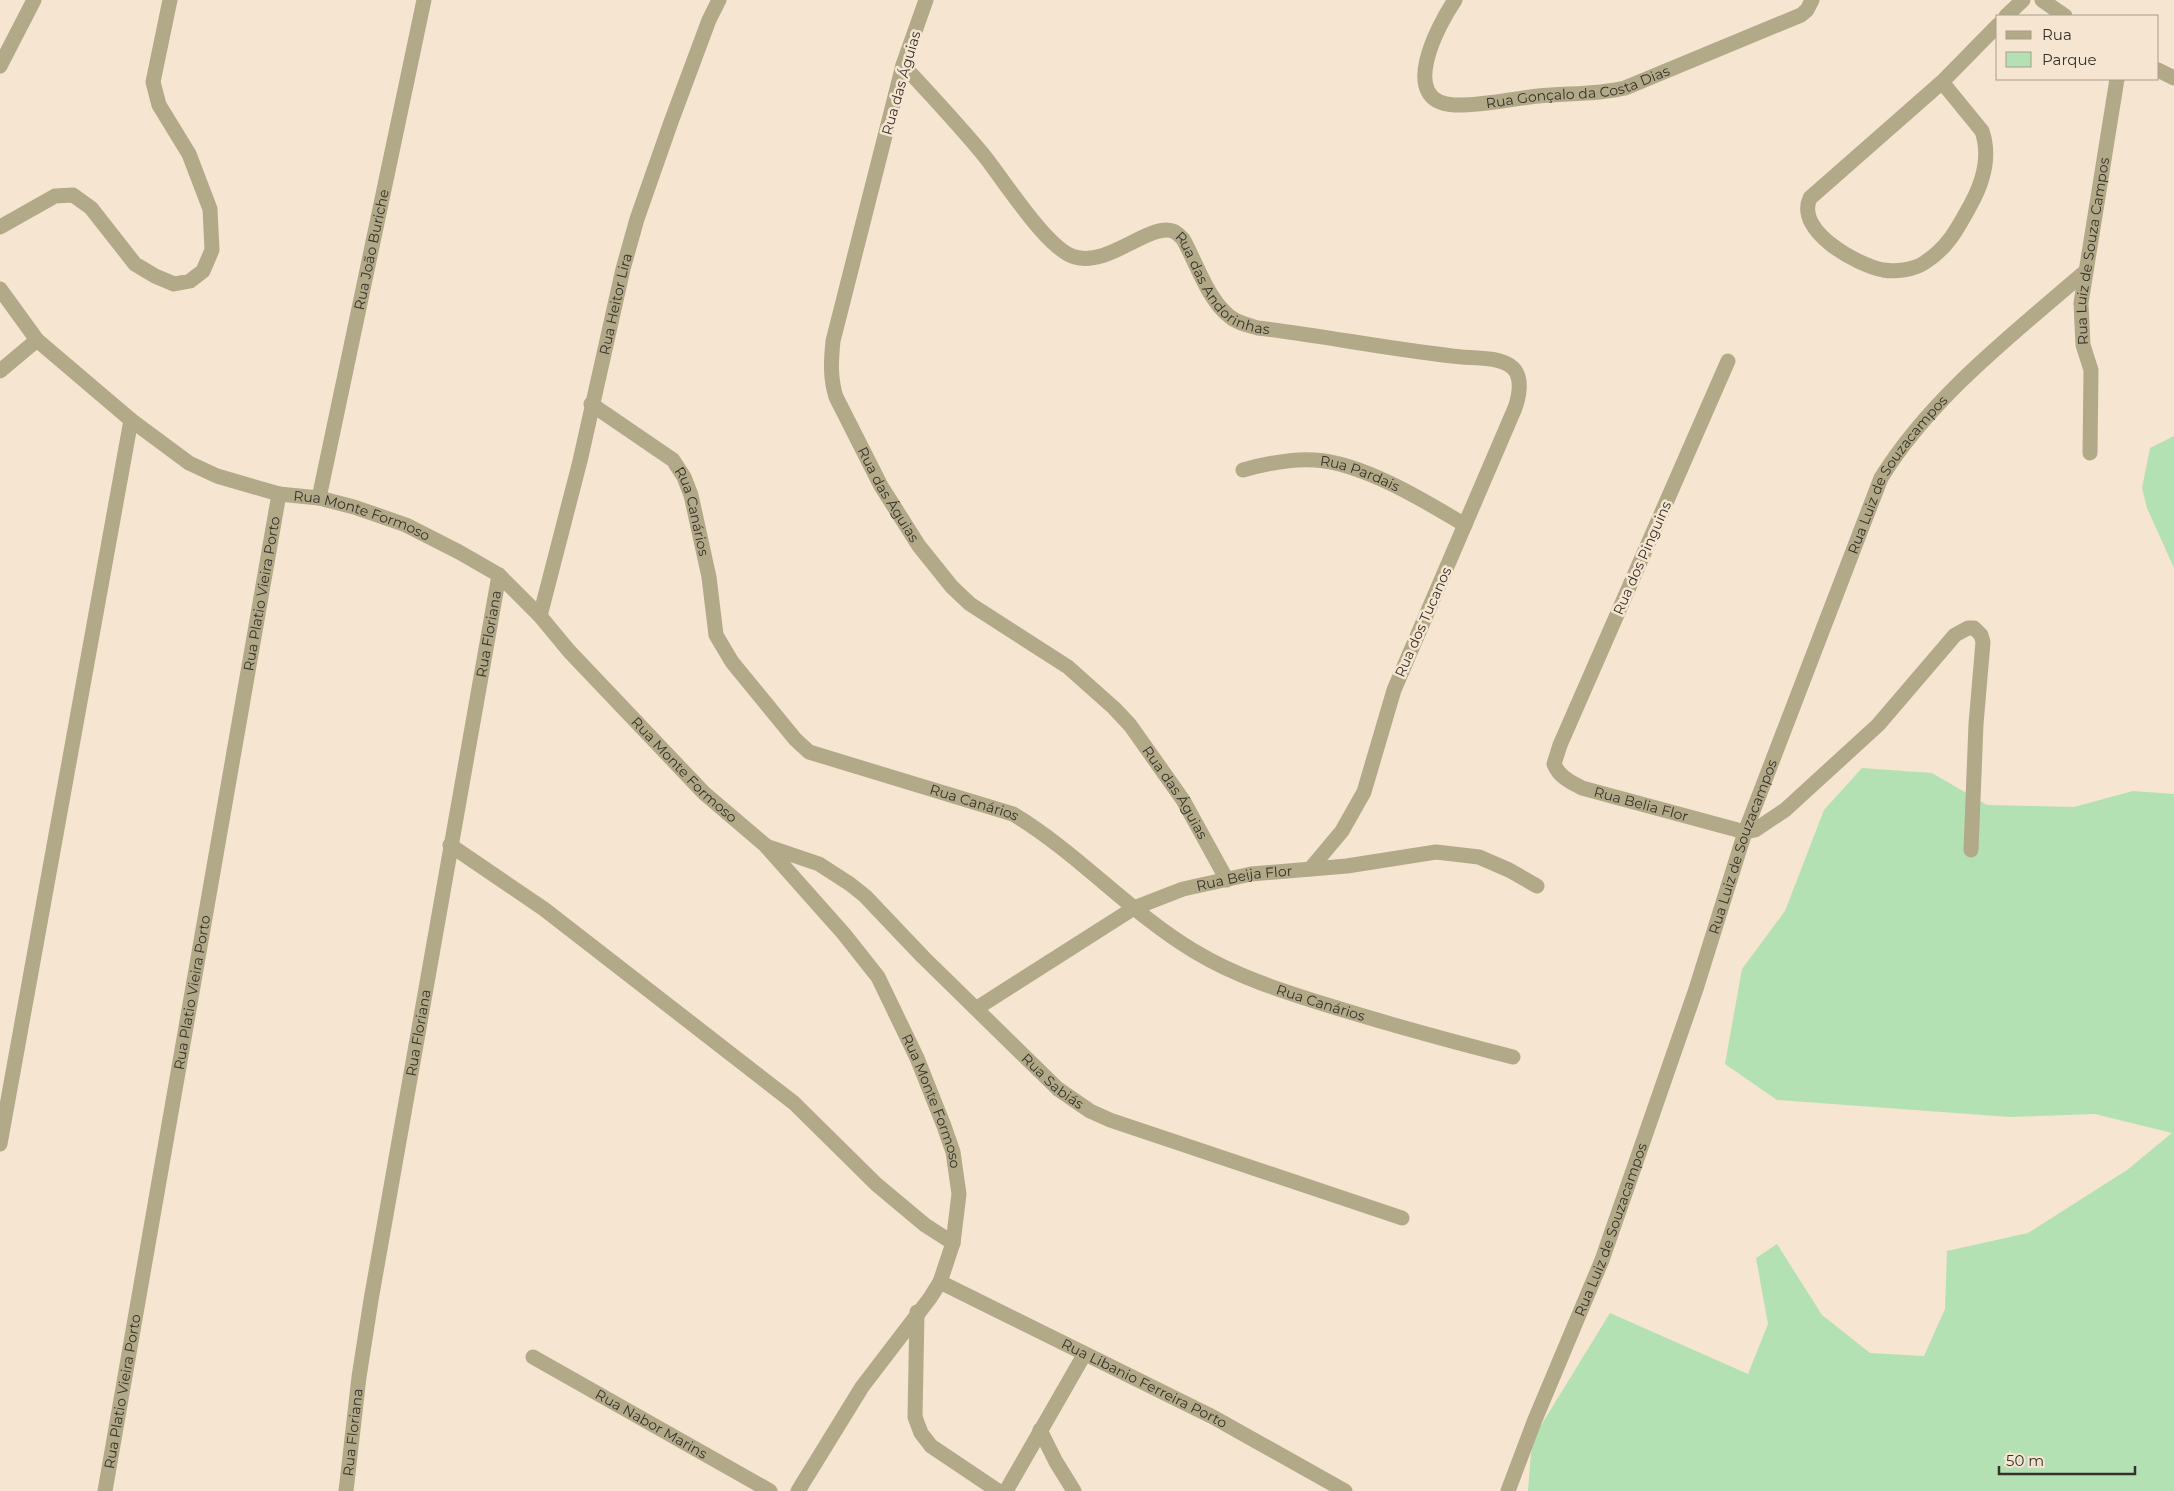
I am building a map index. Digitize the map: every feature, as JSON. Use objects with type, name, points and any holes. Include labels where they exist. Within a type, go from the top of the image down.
[{"type":"street","points":[[0,66],[34,0]]},
{"type":"street","points":[[0,228],[55,196],[73,195],[91,208],[135,264],[174,284],[190,281],[203,272],[212,250],[210,209],[189,154],[159,105],[153,82],[170,0]]},
{"type":"street","name":"Rua João Buriche","points":[[319,498],[424,0]]},
{"type":"street","name":"Rua Heitor Lira","points":[[540,616],[580,461],[623,269],[637,219],[709,20],[719,0]]},
{"type":"street","name":"Rua das Águias","points":[[926,0],[904,65],[833,341],[830,363],[832,384],[836,398],[881,486],[918,546],[952,587],[970,604],[1068,667],[1114,708],[1130,726],[1182,800],[1227,880]]},
{"type":"street","name":"Rua Gonçalo da Costa Dias","points":[[1455,0],[1435,36],[1424,69],[1424,81],[1428,92],[1436,99],[1454,105],[1541,96],[1596,94],[1624,88],[1801,16],[1807,10],[1812,0]]},
{"type":"street","points":[[2007,15],[2022,0]]},
{"type":"street","points":[[2042,0],[2064,15]]},
{"type":"street","points":[[1942,82],[1982,132],[1986,141],[1985,168],[1976,194],[1955,235],[1923,264],[1900,271],[1884,270],[1864,265],[1838,249],[1815,231],[1808,216],[1807,206],[1810,198],[1819,188],[1942,82],[1996,27]]},
{"type":"street","name":"Rua das Andorinhas","points":[[904,65],[982,154],[1038,226],[1064,252],[1075,258],[1087,259],[1111,254],[1151,232],[1166,230],[1174,232],[1184,239],[1219,305],[1230,317],[1242,324],[1414,352],[1490,359],[1502,362],[1514,369]]},
{"type":"street","points":[[2159,70],[2174,78]]},
{"type":"street","name":"Rua Luiz de Souza Campos","points":[[2090,453],[2091,370],[2083,345],[2080,303],[2117,80]]},
{"type":"street","name":"Rua Luiz de Souzacampos","points":[[1508,1491],[1534,1422],[1602,1260],[1696,989],[1745,832],[1880,478],[1896,454],[1952,390],[1990,354],[2086,271]]},
{"type":"street","name":"Rua Monte Formoso","points":[[0,289],[37,340],[131,420],[189,463],[217,476],[279,494],[319,498],[354,507],[406,525],[499,575],[540,616],[569,651],[704,793],[765,845],[864,958],[878,977],[891,1000],[917,1058],[953,1152],[959,1194],[953,1243],[940,1282],[862,1387],[798,1491]]},
{"type":"street","points":[[0,371],[37,340]]},
{"type":"street","name":"Rua dos Pinguins","points":[[1556,755],[1728,361]]},
{"type":"street","name":"Rua dos Tucanos","points":[[1311,868],[1342,831],[1358,804],[1368,779],[1394,690],[1466,526],[1518,401],[1518,380],[1514,369]]},
{"type":"street","name":"Rua Canários","points":[[592,404],[673,460],[684,477],[691,495],[709,577],[716,634],[732,662],[752,689],[809,752],[1013,814],[1034,826],[1134,908],[1194,952],[1250,978],[1406,1030],[1513,1057]]},
{"type":"street","points":[[0,1144],[131,420]]},
{"type":"street","name":"Rua Pardais","points":[[1243,470],[1294,461],[1327,461],[1356,470],[1401,489],[1466,526]]},
{"type":"street","name":"Rua Platio Vieira Porto","points":[[105,1491],[279,494]]},
{"type":"street","name":"Rua Floriana","points":[[346,1491],[358,1386],[371,1300],[499,575]]},
{"type":"street","points":[[1745,832],[1755,830],[1785,810],[1878,725],[1955,635],[1968,628],[1974,628],[1981,635],[1983,642],[1976,724],[1971,850]]},
{"type":"street","name":"Rua Belia Flor","points":[[1556,755],[1554,764],[1556,770],[1561,776],[1582,788],[1745,832]]},
{"type":"street","points":[[450,845],[544,909],[794,1103],[876,1184],[925,1225],[953,1243]]},
{"type":"street","name":"Rua Sabiás","points":[[765,845],[819,864],[865,896],[923,957],[977,1008],[1058,1090],[1090,1111],[1110,1120],[1402,1218]]},
{"type":"street","name":"Rua Beija Flor","points":[[977,1008],[1134,908],[1172,892],[1251,874],[1347,866],[1428,853],[1459,854],[1479,857],[1509,870],[1537,886]]},
{"type":"street","name":"Rua Libanio Ferreira Porto","points":[[940,1282],[1084,1355],[1213,1417],[1345,1491]]},
{"type":"street","points":[[917,1312],[916,1417],[921,1433],[931,1446],[998,1491]]},
{"type":"street","points":[[1006,1491],[1084,1355]]},
{"type":"street","name":"Rua Nabor Marins","points":[[533,1357],[770,1491]]},
{"type":"street","points":[[1040,1430],[1056,1462],[1074,1491]]},
{"type":"green space","points":[[2174,436],[2174,568],[2147,508],[2142,488],[2150,448]]},
{"type":"green space","points":[[1862,768],[1932,773],[1987,805],[2074,807],[2133,791],[2174,794],[2174,1491],[1528,1491],[1532,1440],[1610,1313],[1748,1374],[1768,1324],[1756,1258],[1777,1244],[1822,1315],[1870,1353],[1924,1356],[1945,1309],[1947,1251],[2028,1233],[2127,1170],[2172,1133],[2095,1114],[2010,1117],[1777,1100],[1725,1064],[1742,969],[1785,911],[1824,810]]}]
